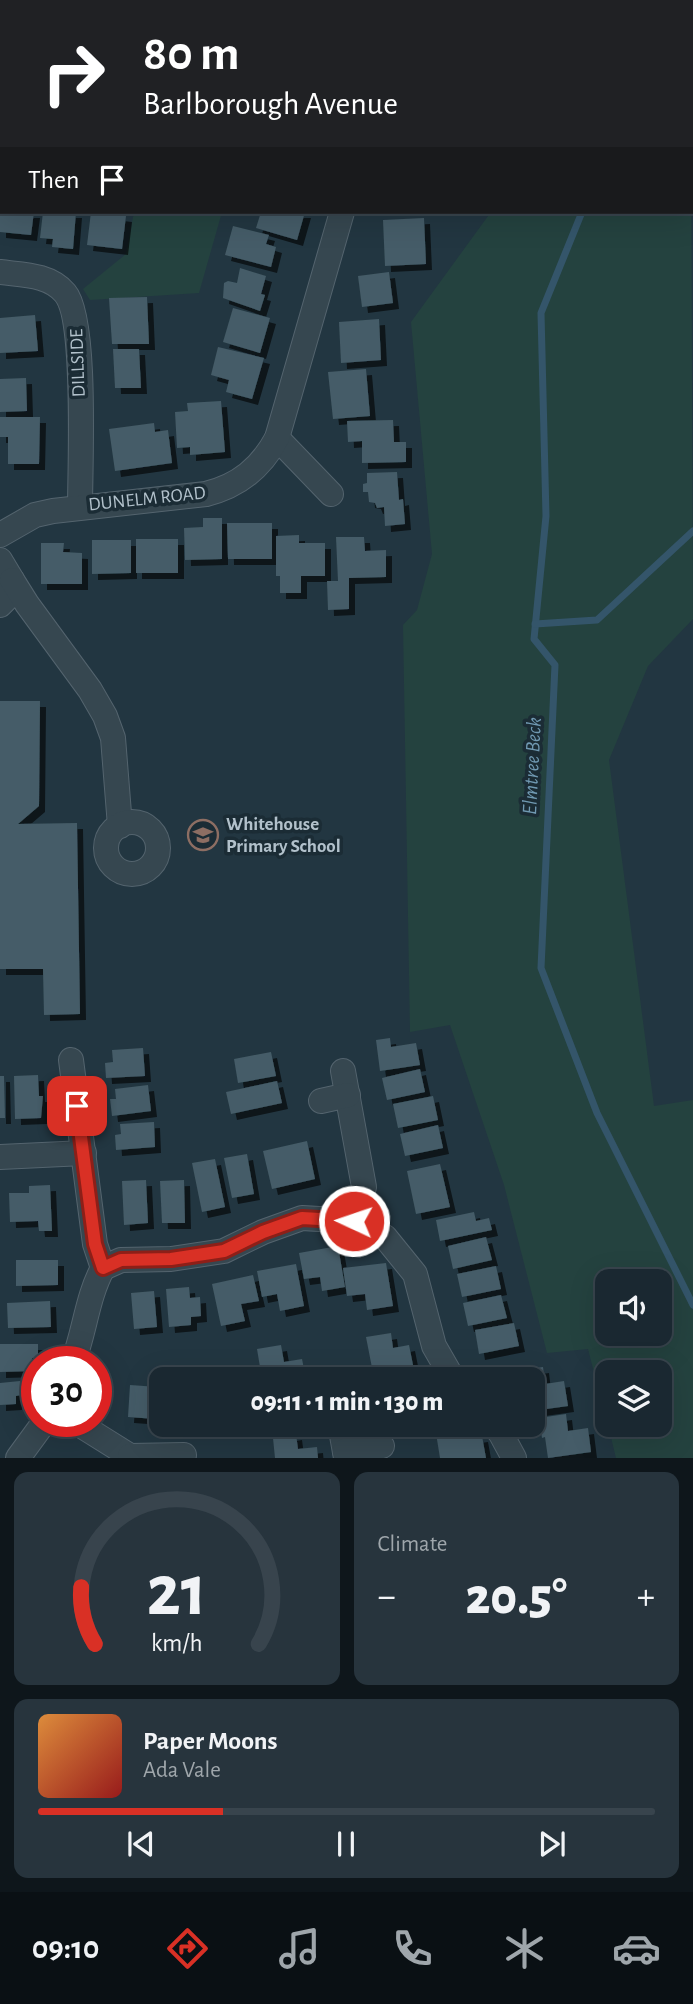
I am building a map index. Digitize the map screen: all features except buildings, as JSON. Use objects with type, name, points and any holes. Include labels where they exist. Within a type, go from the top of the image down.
[{"type":"street","name":"DUNELM ROAD","points":[[0,535],[34,515],[80,507],[206,494],[224,489],[256,469],[267,457],[277,438],[341,214]]},
{"type":"street","name":"DILLSIDE","points":[[0,272],[40,277],[53,283],[65,293],[74,308],[79,348],[80,507]]},
{"type":"street","points":[[277,438],[331,494]]},
{"type":"street","points":[[0,605],[9,597],[6,570]]},
{"type":"street","points":[[6,570],[27,604],[90,690],[105,716],[113,738],[120,826]]},
{"type":"street","points":[[71,1059],[95,1244],[103,1268]]},
{"type":"street","points":[[321,1101],[345,1083],[364,1187],[354,1221]]},
{"type":"street","points":[[0,1157],[83,1153]]},
{"type":"street","points":[[79,1346],[94,1285],[103,1268],[121,1260],[171,1259],[224,1251],[263,1232],[302,1218],[354,1221],[385,1237],[415,1274],[434,1346],[446,1367]]},
{"type":"street","points":[[18,1458],[33,1437]]},
{"type":"street","points":[[99,1437],[130,1457],[184,1455]]},
{"type":"street","points":[[342,1437],[345,1455],[382,1446]]},
{"type":"street","points":[[503,1437],[514,1458]]},
{"type":"green space","points":[[134,214],[221,214],[199,293],[90,300],[83,289],[126,254]]},
{"type":"green space","points":[[490,214],[691,214],[693,619],[648,666],[609,760],[654,1106],[693,1100],[693,1458],[616,1458],[611,1437],[672,1437],[672,1360],[595,1360],[595,1376],[588,1349],[547,1353],[504,1185],[450,1025],[410,1032],[403,625],[417,610],[432,554],[411,322]]},
{"type":"waterway","name":"Elmtree Beck","points":[[581,214],[541,313],[546,516],[534,639],[555,665],[541,968],[597,1113],[693,1305]]},
{"type":"waterway","points":[[535,624],[597,620],[693,531]]},
{"type":"place","name":"Whitehouse Primary School","points":[[203,835]]},
{"type":"route","points":[[77,1106],[95,1244],[103,1268],[121,1260],[171,1259],[224,1251],[263,1232],[302,1218],[354,1221]]}]
